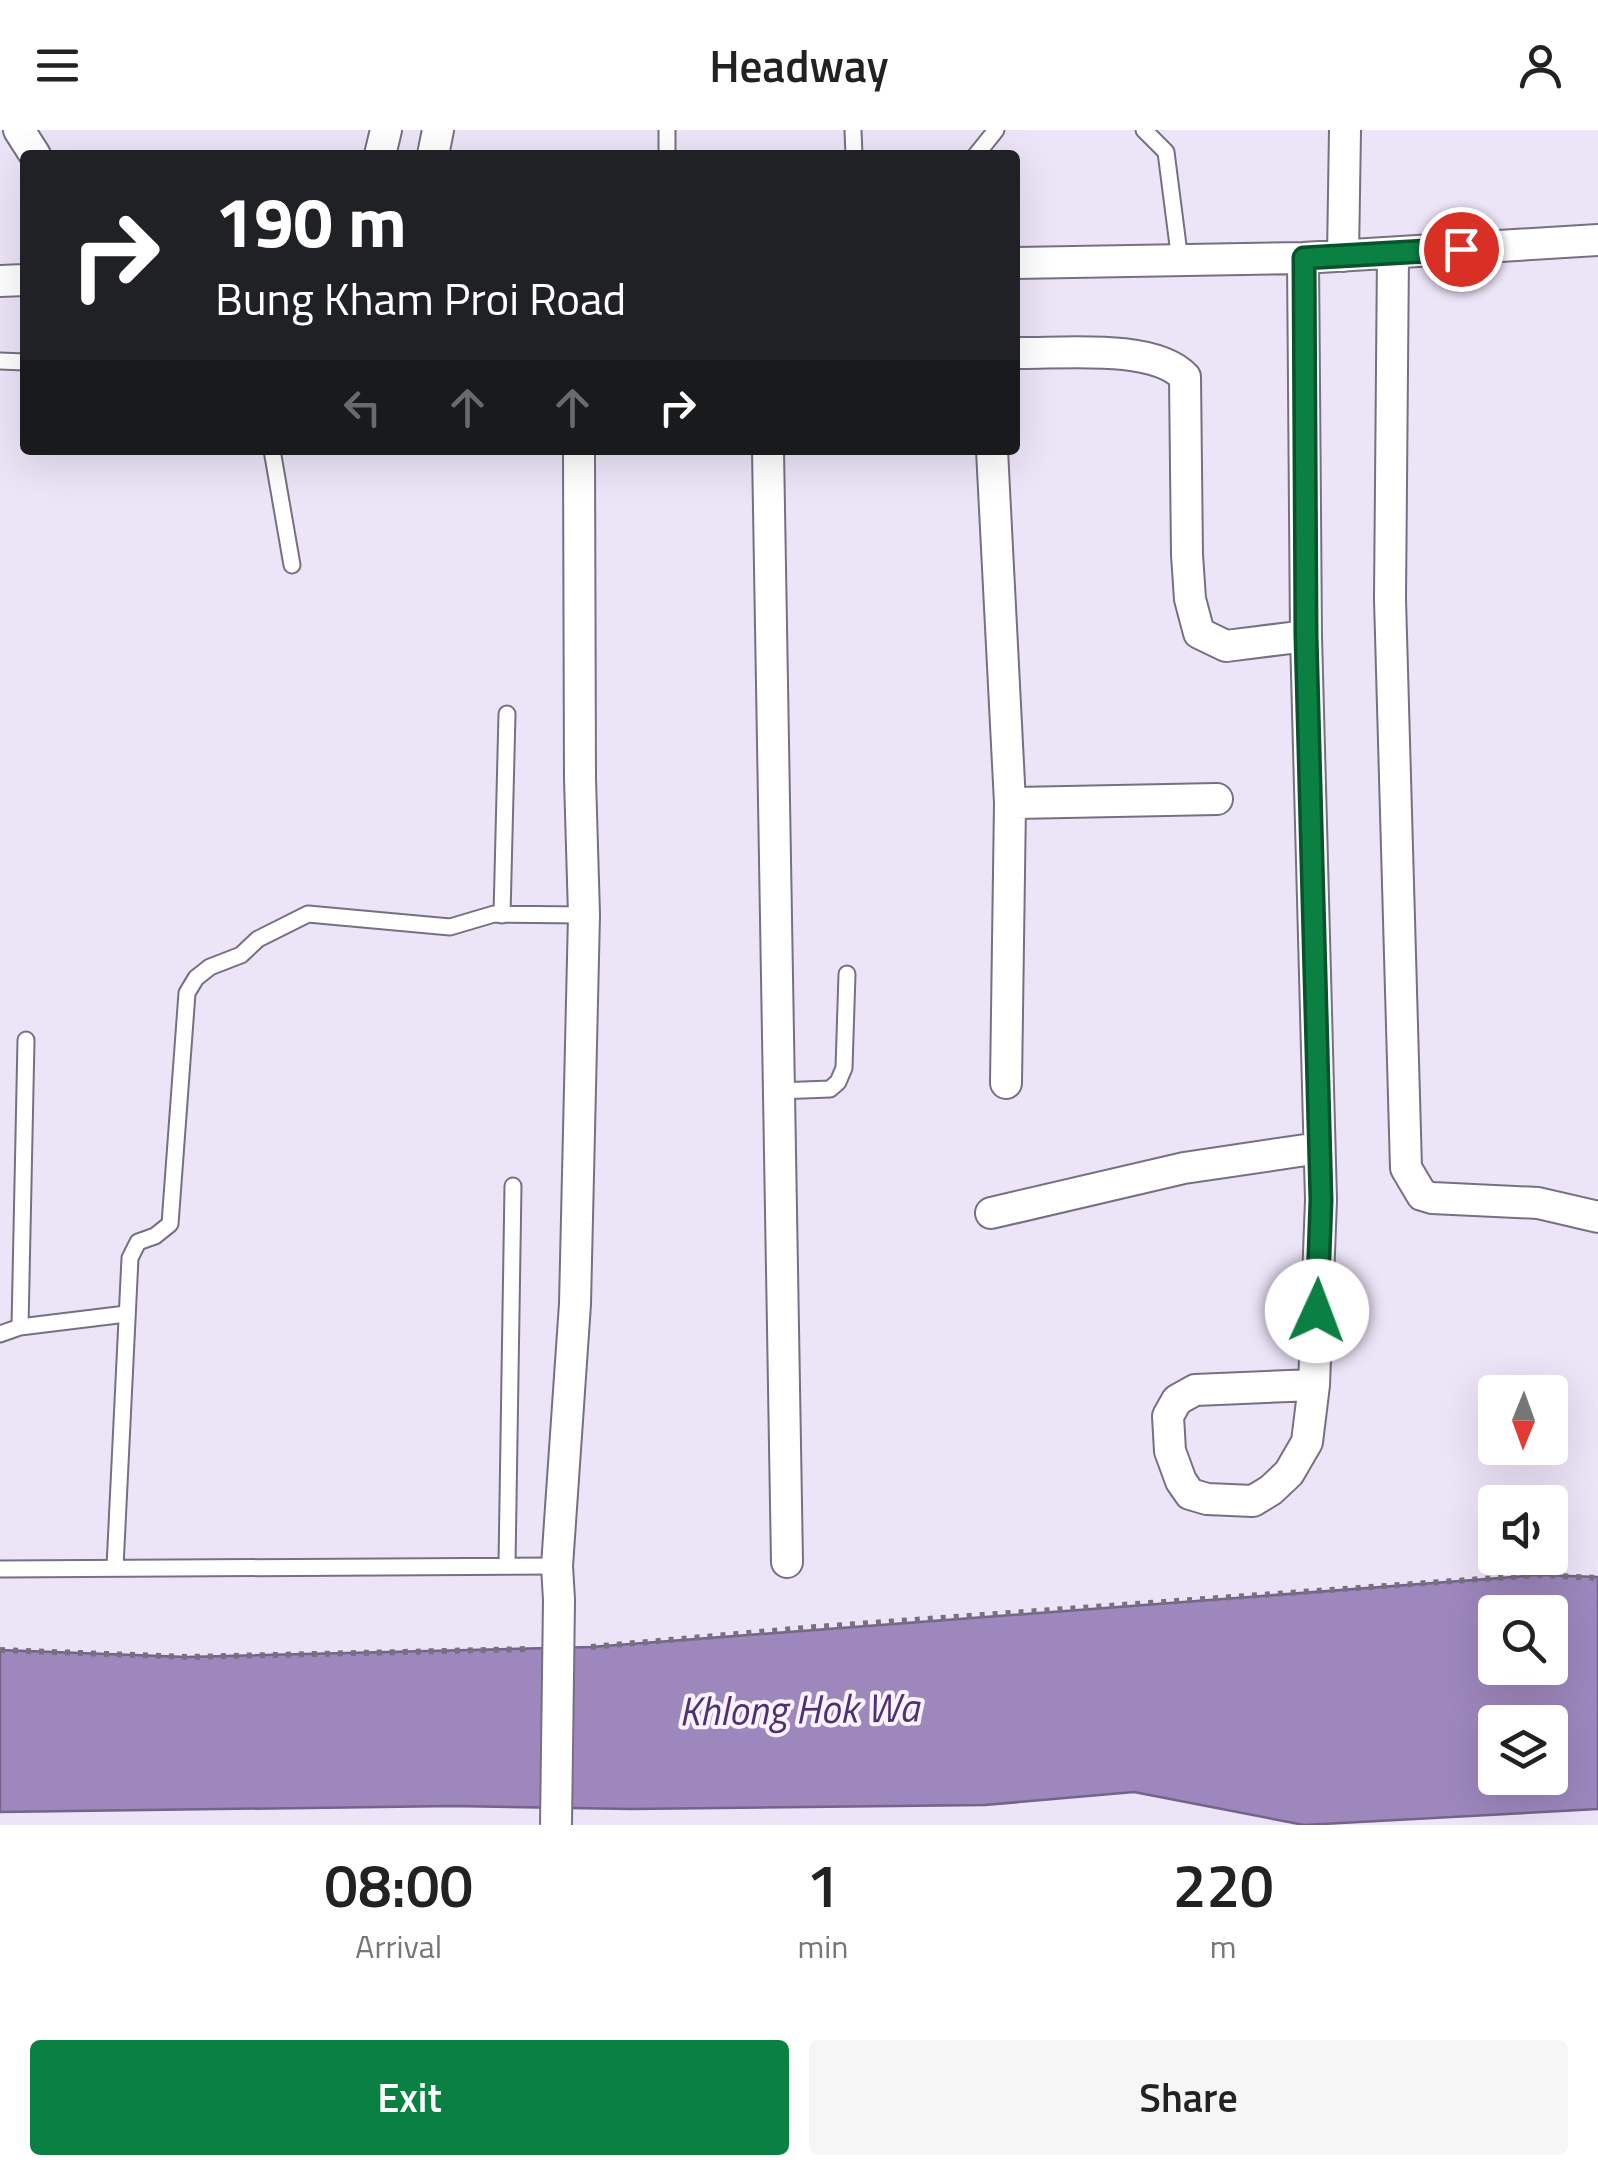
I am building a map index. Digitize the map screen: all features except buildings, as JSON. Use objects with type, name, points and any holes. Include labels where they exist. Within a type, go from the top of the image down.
[{"type":"street","points":[[1343,256],[1345,130]]},
{"type":"street","points":[[1020,263],[1304,258],[1598,240]]},
{"type":"street","points":[[1393,253],[1390,598],[1406,1168],[1422,1195],[1432,1198],[1538,1203],[1598,1218]]},
{"type":"street","points":[[1304,258],[1306,636],[1321,1200],[1314,1384],[1307,1442],[1289,1473],[1271,1490],[1253,1501],[1207,1499],[1190,1494],[1170,1451],[1168,1416],[1176,1400],[1195,1390],[1314,1384]]},
{"type":"street","points":[[1020,353],[1124,354],[1162,362],[1186,377],[1188,570],[1190,600],[1199,633],[1226,646],[1306,636]]},
{"type":"street","points":[[556,1825],[557,1566],[574,1304],[584,916],[579,455]]},
{"type":"street","points":[[768,455],[788,1562]]},
{"type":"street","points":[[992,455],[1010,803],[1006,1083]]},
{"type":"street","points":[[1010,803],[1217,798]]},
{"type":"street","points":[[991,1213],[1184,1168],[1318,1148]]},
{"type":"lane","points":[[980,150],[996,130]]},
{"type":"lane","points":[[1144,130],[1166,152],[1180,261]]},
{"type":"lane","points":[[273,455],[292,565]]},
{"type":"lane","points":[[502,914],[507,714]]},
{"type":"lane","points":[[114,1567],[126,1314],[133,1248],[170,1224],[187,993],[196,978],[210,967],[241,955],[258,939],[308,914],[450,927],[502,914],[584,916]]},
{"type":"lane","points":[[777,1091],[830,1089],[838,1082],[844,1068],[847,974]]},
{"type":"lane","points":[[20,1327],[26,1040]]},
{"type":"lane","points":[[508,1564],[513,1186]]},
{"type":"lane","points":[[0,1334],[20,1327],[126,1314]]},
{"type":"lane","points":[[0,1568],[557,1566]]},
{"type":"path","points":[[572,1648],[1518,1577],[1598,1578]]},
{"type":"path","points":[[0,1650],[188,1657],[534,1649]]},
{"type":"water","name":"Khlong Hok Wa","points":[[1538,1575],[1598,1577],[1598,1809],[1304,1825],[1134,1792],[985,1805],[0,1812],[0,1650],[187,1657],[591,1647]]},
{"type":"route","points":[[1317,1311],[1321,1200],[1306,636],[1304,258],[1461,249]]}]
